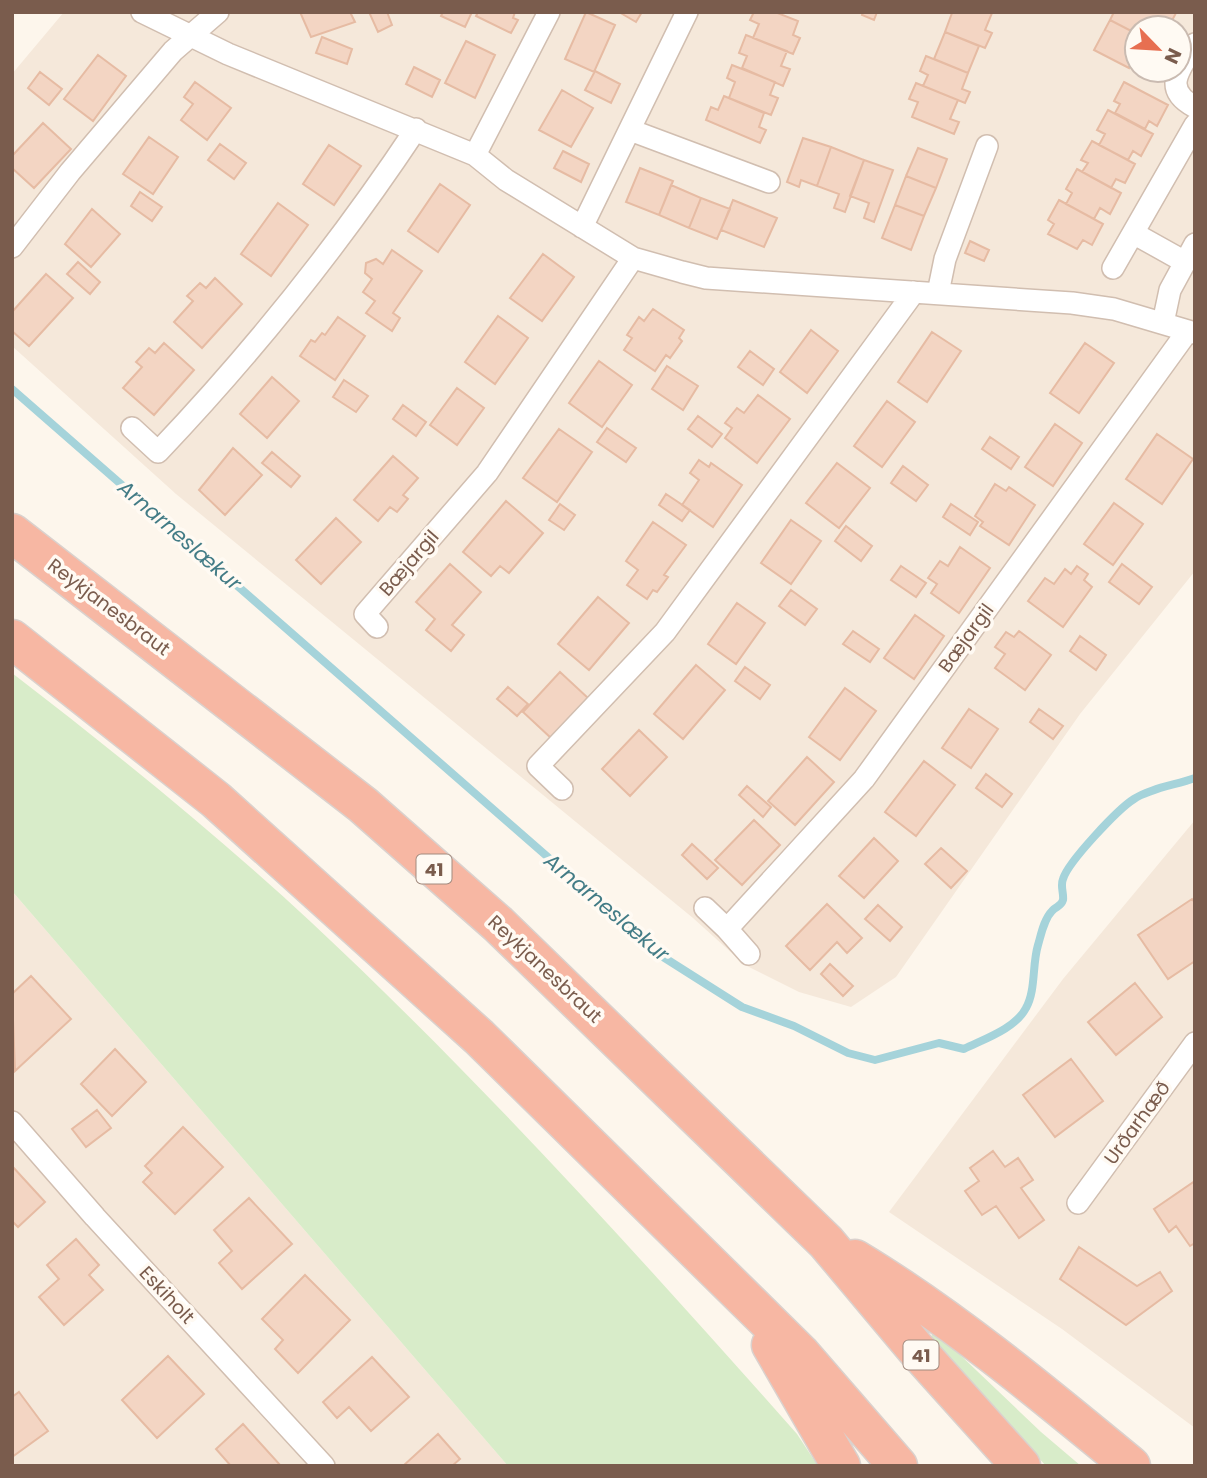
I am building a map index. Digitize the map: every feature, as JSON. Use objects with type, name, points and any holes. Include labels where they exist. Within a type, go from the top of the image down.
[{"type":"highway","name":"Reykjanesbraut","points":[[12,533],[363,805],[498,924],[826,1241],[915,1348],[1021,1466]]},
{"type":"highway","points":[[12,639],[216,800],[397,961],[549,1104],[800,1353],[898,1466]]},
{"type":"highway","points":[[826,1241],[890,1280],[1131,1466]]},
{"type":"highway","points":[[744,1298],[841,1466]]},
{"type":"street","name":"Bæjargil","points":[[142,12],[188,36],[475,155],[506,180],[633,258],[706,278],[1072,303],[1114,309],[1191,333],[864,779],[727,929]]},
{"type":"street","points":[[12,247],[70,172],[188,36],[218,12]]},
{"type":"street","points":[[475,155],[549,12]]},
{"type":"street","points":[[582,227],[687,12]]},
{"type":"street","points":[[1195,44],[1178,73],[1175,86],[1179,96],[1195,107]]},
{"type":"street","points":[[1113,268],[1195,125]]},
{"type":"street","points":[[132,428],[158,452],[254,348],[311,279],[416,129]]},
{"type":"street","points":[[630,130],[769,182]]},
{"type":"street","points":[[938,293],[945,259],[987,146]]},
{"type":"street","points":[[1133,233],[1189,261],[1170,290],[1163,323]]},
{"type":"street","name":"Bæjargil","points":[[377,626],[365,614],[488,473],[633,258]]},
{"type":"street","points":[[562,789],[538,766],[665,632],[914,292]]},
{"type":"street","points":[[705,908],[749,954]]},
{"type":"street","name":"Urðarhæð","points":[[1078,1203],[1195,1042]]},
{"type":"street","name":"Eskiholt","points":[[12,1122],[95,1217],[324,1466]]},
{"type":"shaded area","points":[[64,12],[1195,12],[1195,571],[1080,714],[896,977],[851,1007],[799,992],[745,965],[693,918],[176,494],[12,346],[12,74]]},
{"type":"shaded area","points":[[1195,820],[1195,1428],[1062,1329],[889,1212],[1063,979]]},
{"type":"shaded area","points":[[12,891],[508,1466],[12,1466]]},
{"type":"green space","points":[[12,673],[202,826],[276,890],[376,984],[620,1237],[797,1434],[818,1466],[508,1466],[12,891]]},
{"type":"green space","points":[[935,1331],[1041,1432],[1081,1466],[1046,1466],[930,1338]]},
{"type":"building","points":[[300,12],[350,12],[355,22],[311,37]]},
{"type":"building","points":[[369,12],[387,12],[392,25],[378,32]]},
{"type":"building","points":[[443,12],[472,12],[465,27],[441,16]]},
{"type":"building","points":[[478,12],[515,12],[513,18],[518,20],[511,33],[476,16]]},
{"type":"building","points":[[586,12],[615,25],[594,72],[565,59]]},
{"type":"building","points":[[619,12],[642,12],[636,22]]},
{"type":"building","points":[[754,12],[775,12],[798,21],[793,35],[800,38],[793,54],[753,38],[759,24],[750,20]]},
{"type":"building","points":[[863,12],[877,12],[874,20],[862,15]]},
{"type":"building","points":[[950,12],[992,13],[985,30],[992,33],[985,48],[945,32],[952,13]]},
{"type":"building","points":[[1114,12],[1176,13],[1123,14],[1123,27],[1110,20]]},
{"type":"building","points":[[1110,20],[1123,27],[1123,65],[1094,50]]},
{"type":"building","points":[[945,32],[979,46],[968,73],[934,59]]},
{"type":"building","points":[[746,35],[787,51],[781,66],[790,69],[783,86],[742,68],[747,56],[739,53]]},
{"type":"building","points":[[322,37],[352,49],[347,64],[316,53]]},
{"type":"building","points":[[466,41],[495,55],[475,98],[445,83]]},
{"type":"building","points":[[98,55],[126,76],[93,121],[64,99]]},
{"type":"building","points":[[926,56],[968,73],[962,89],[970,92],[965,103],[923,86],[928,75],[920,71]]},
{"type":"building","points":[[732,65],[775,82],[770,95],[778,98],[771,115],[729,98],[735,82],[727,78]]},
{"type":"building","points":[[414,67],[440,80],[432,97],[406,84]]},
{"type":"building","points":[[595,71],[620,84],[611,103],[585,90]]},
{"type":"building","points":[[40,72],[62,89],[49,105],[28,88]]},
{"type":"building","points":[[195,82],[231,108],[207,140],[181,120],[193,104],[184,97]]},
{"type":"building","points":[[916,83],[958,100],[950,119],[959,122],[954,134],[912,117],[918,102],[909,99]]},
{"type":"building","points":[[1123,84],[1128,84],[1168,105],[1157,126],[1149,121],[1145,129],[1115,113],[1120,104],[1114,101]]},
{"type":"building","points":[[562,90],[593,108],[571,147],[539,130]]},
{"type":"building","points":[[724,96],[764,113],[759,127],[766,130],[760,143],[706,120],[711,107],[718,110]]},
{"type":"building","points":[[1108,110],[1153,134],[1141,156],[1133,151],[1128,160],[1099,145],[1105,134],[1097,130]]},
{"type":"building","points":[[43,123],[71,149],[34,188],[12,168],[12,156]]},
{"type":"building","points":[[149,137],[178,157],[153,194],[123,174]]},
{"type":"building","points":[[803,138],[831,147],[817,186],[801,180],[799,187],[787,182]]},
{"type":"building","points":[[1092,141],[1135,164],[1125,183],[1116,179],[1111,188],[1082,172],[1088,163],[1081,160]]},
{"type":"building","points":[[220,144],[246,163],[234,179],[208,160]]},
{"type":"building","points":[[329,145],[361,166],[334,205],[303,184]]},
{"type":"building","points":[[831,147],[864,160],[845,212],[834,208],[839,194],[817,186]]},
{"type":"building","points":[[918,148],[947,159],[936,188],[906,176]]},
{"type":"building","points":[[563,151],[589,164],[581,182],[554,168]]},
{"type":"building","points":[[864,160],[893,170],[874,222],[864,218],[869,203],[850,196]]},
{"type":"building","points":[[640,168],[673,181],[659,215],[626,202]]},
{"type":"building","points":[[1077,169],[1121,193],[1110,214],[1100,208],[1094,219],[1066,204],[1072,193],[1066,189]]},
{"type":"building","points":[[906,176],[936,188],[924,216],[895,205]]},
{"type":"building","points":[[440,184],[470,205],[438,252],[408,231]]},
{"type":"building","points":[[671,185],[701,198],[689,228],[659,215]]},
{"type":"building","points":[[140,192],[162,207],[152,221],[131,206]]},
{"type":"building","points":[[701,198],[730,209],[717,239],[689,228]]},
{"type":"building","points":[[733,200],[777,218],[764,247],[721,230]]},
{"type":"building","points":[[1059,200],[1103,224],[1092,245],[1083,240],[1077,249],[1048,234],[1054,224],[1048,220]]},
{"type":"building","points":[[278,203],[308,225],[271,276],[241,254]]},
{"type":"building","points":[[895,205],[924,216],[911,250],[882,238]]},
{"type":"building","points":[[92,209],[120,234],[91,267],[65,244]]},
{"type":"building","points":[[970,241],[989,250],[984,261],[965,253]]},
{"type":"building","points":[[392,250],[422,271],[393,313],[400,318],[392,331],[366,313],[375,301],[363,292],[372,279],[365,273],[366,263],[376,259],[383,264]]},
{"type":"building","points":[[543,254],[574,277],[542,321],[510,298]]},
{"type":"building","points":[[78,262],[100,282],[90,294],[67,274]]},
{"type":"building","points":[[46,274],[73,298],[29,346],[12,331],[12,312]]},
{"type":"building","points":[[215,278],[242,304],[202,348],[174,322],[193,301],[187,296],[200,283],[206,288]]},
{"type":"building","points":[[653,309],[684,330],[679,338],[682,341],[670,358],[666,355],[655,371],[624,350],[632,338],[627,335],[639,317],[644,321]]},
{"type":"building","points":[[498,316],[528,338],[495,384],[465,362]]},
{"type":"building","points":[[338,317],[365,336],[335,380],[300,356],[311,340],[315,342],[322,333],[325,335]]},
{"type":"building","points":[[811,330],[838,351],[807,393],[780,372]]},
{"type":"building","points":[[932,332],[961,351],[927,402],[898,382]]},
{"type":"building","points":[[164,343],[194,370],[154,415],[123,388],[142,367],[136,362],[149,348],[155,353]]},
{"type":"building","points":[[1085,343],[1114,363],[1079,413],[1050,393]]},
{"type":"building","points":[[750,351],[774,369],[763,385],[738,367]]},
{"type":"building","points":[[599,361],[632,385],[602,427],[569,403]]},
{"type":"building","points":[[667,366],[698,386],[683,410],[652,389]]},
{"type":"building","points":[[272,377],[299,401],[267,438],[240,414]]},
{"type":"building","points":[[344,380],[368,396],[356,412],[333,397]]},
{"type":"building","points":[[457,388],[484,408],[457,445],[430,425]]},
{"type":"building","points":[[758,395],[790,419],[757,463],[725,438],[732,428],[725,423],[737,408],[744,413]]},
{"type":"building","points":[[887,401],[915,422],[882,467],[854,446]]},
{"type":"building","points":[[403,405],[426,422],[416,436],[393,419]]},
{"type":"building","points":[[698,416],[722,434],[712,447],[688,429]]},
{"type":"building","points":[[1055,424],[1082,443],[1053,486],[1025,467]]},
{"type":"building","points":[[607,428],[636,448],[626,462],[597,442]]},
{"type":"building","points":[[559,429],[592,452],[557,502],[523,478]]},
{"type":"building","points":[[1157,434],[1193,459],[1162,504],[1126,479]]},
{"type":"building","points":[[990,437],[1019,457],[1011,469],[982,449]]},
{"type":"building","points":[[233,448],[262,475],[225,515],[199,490]]},
{"type":"building","points":[[272,452],[300,476],[291,487],[262,463]]},
{"type":"building","points":[[393,456],[418,478],[403,495],[408,499],[397,512],[390,507],[378,521],[354,500]]},
{"type":"building","points":[[699,460],[709,467],[711,463],[742,485],[713,527],[682,505],[699,480],[690,473]]},
{"type":"building","points":[[837,463],[870,488],[839,528],[806,503]]},
{"type":"building","points":[[903,466],[928,485],[916,501],[891,483]]},
{"type":"building","points":[[995,484],[1006,491],[1009,487],[1035,505],[1009,545],[980,526],[983,522],[975,516]]},
{"type":"building","points":[[666,494],[690,510],[682,521],[659,505]]},
{"type":"building","points":[[506,501],[543,533],[509,573],[500,566],[491,576],[463,552]]},
{"type":"building","points":[[1114,503],[1143,524],[1113,565],[1084,544]]},
{"type":"building","points":[[560,504],[575,515],[564,530],[549,520]]},
{"type":"building","points":[[951,504],[978,522],[970,535],[943,517]]},
{"type":"building","points":[[336,518],[361,542],[321,584],[296,560]]},
{"type":"building","points":[[791,520],[821,541],[791,584],[761,563]]},
{"type":"building","points":[[653,522],[686,545],[664,575],[668,577],[657,592],[653,590],[647,599],[627,585],[638,570],[626,561]]},
{"type":"building","points":[[846,526],[872,546],[861,561],[835,541]]},
{"type":"building","points":[[960,547],[990,568],[959,613],[931,593],[937,584],[928,578],[940,561],[948,566]]},
{"type":"building","points":[[450,564],[481,592],[452,625],[464,635],[451,651],[426,630],[435,619],[416,602]]},
{"type":"building","points":[[1122,564],[1152,587],[1139,604],[1109,582]]},
{"type":"building","points":[[901,566],[926,583],[916,597],[891,580]]},
{"type":"building","points":[[1077,566],[1088,574],[1084,580],[1092,587],[1063,627],[1028,601],[1045,578],[1054,584],[1065,569],[1071,574]]},
{"type":"building","points":[[791,590],[817,609],[805,625],[779,606]]},
{"type":"building","points":[[598,597],[629,623],[589,670],[558,644]]},
{"type":"building","points":[[737,603],[765,623],[736,664],[708,644]]},
{"type":"building","points":[[915,615],[944,636],[914,679],[884,658]]},
{"type":"building","points":[[853,631],[879,649],[870,662],[843,644]]},
{"type":"building","points":[[1019,631],[1051,655],[1025,690],[995,668],[1005,654],[995,647],[1006,632],[1014,637]]},
{"type":"building","points":[[1080,636],[1106,655],[1096,670],[1070,651]]},
{"type":"building","points":[[696,665],[725,690],[683,739],[654,714]]},
{"type":"building","points":[[745,667],[770,685],[760,699],[735,681]]},
{"type":"building","points":[[560,672],[588,698],[551,738],[523,712]]},
{"type":"building","points":[[508,687],[528,704],[517,716],[497,699]]},
{"type":"building","points":[[845,688],[876,711],[840,760],[809,737]]},
{"type":"building","points":[[969,709],[998,729],[971,768],[942,748]]},
{"type":"building","points":[[1039,709],[1063,726],[1053,739],[1030,722]]},
{"type":"building","points":[[639,730],[667,757],[630,796],[602,769]]},
{"type":"building","points":[[807,757],[834,782],[795,825],[768,801]]},
{"type":"building","points":[[924,761],[955,785],[916,836],[885,812]]},
{"type":"building","points":[[986,774],[1012,794],[1002,807],[976,788]]},
{"type":"building","points":[[747,786],[771,807],[763,817],[739,795]]},
{"type":"building","points":[[754,820],[780,845],[742,885],[715,860]]},
{"type":"building","points":[[874,838],[898,861],[864,898],[839,876]]},
{"type":"building","points":[[692,844],[718,868],[707,879],[682,855]]},
{"type":"building","points":[[941,848],[967,871],[951,888],[925,864]]},
{"type":"building","points":[[1192,899],[1195,903],[1195,961],[1168,979],[1138,935]]},
{"type":"building","points":[[827,904],[862,938],[847,953],[837,942],[810,970],[786,946]]},
{"type":"building","points":[[878,905],[902,927],[890,941],[865,919]]},
{"type":"building","points":[[830,964],[853,986],[843,996],[821,974]]},
{"type":"building","points":[[31,976],[71,1019],[15,1071],[12,994]]},
{"type":"building","points":[[1135,983],[1162,1017],[1116,1055],[1088,1022]]},
{"type":"building","points":[[115,1049],[146,1082],[112,1116],[81,1084]]},
{"type":"building","points":[[1071,1059],[1103,1101],[1055,1137],[1023,1095]]},
{"type":"building","points":[[97,1110],[111,1128],[86,1147],[72,1129]]},
{"type":"building","points":[[183,1127],[223,1167],[175,1214],[143,1182],[152,1173],[145,1166]]},
{"type":"building","points":[[993,1151],[1005,1167],[1018,1158],[1033,1180],[1021,1188],[1044,1220],[1019,1238],[996,1206],[982,1215],[965,1191],[979,1181],[970,1168]]},
{"type":"building","points":[[12,1166],[45,1202],[18,1227],[12,1221]]},
{"type":"building","points":[[1195,1181],[1195,1243],[1190,1246],[1176,1226],[1169,1232],[1154,1209]]},
{"type":"building","points":[[249,1198],[292,1244],[242,1289],[219,1263],[232,1251],[214,1230]]},
{"type":"building","points":[[76,1239],[99,1265],[89,1275],[103,1290],[64,1325],[39,1297],[59,1279],[47,1265]]},
{"type":"building","points":[[1079,1247],[1137,1286],[1160,1272],[1172,1291],[1126,1325],[1060,1279]]},
{"type":"building","points":[[305,1275],[350,1320],[298,1373],[275,1349],[283,1340],[262,1319]]},
{"type":"building","points":[[168,1356],[204,1394],[157,1438],[122,1400]]},
{"type":"building","points":[[372,1357],[409,1397],[371,1431],[349,1407],[337,1418],[323,1402]]},
{"type":"building","points":[[19,1392],[48,1431],[12,1457],[12,1397]]},
{"type":"building","points":[[243,1424],[281,1466],[231,1466],[216,1449]]},
{"type":"building","points":[[438,1434],[460,1459],[452,1466],[403,1466]]},
{"type":"waterway","name":"Arnarneslækur","points":[[12,389],[660,955],[742,1007],[794,1026],[848,1053],[875,1060],[939,1043],[964,1049],[1014,1022],[1029,1001],[1043,927],[1049,914],[1062,902],[1062,882],[1074,861],[1106,824],[1134,799],[1156,789],[1195,778]]}]
